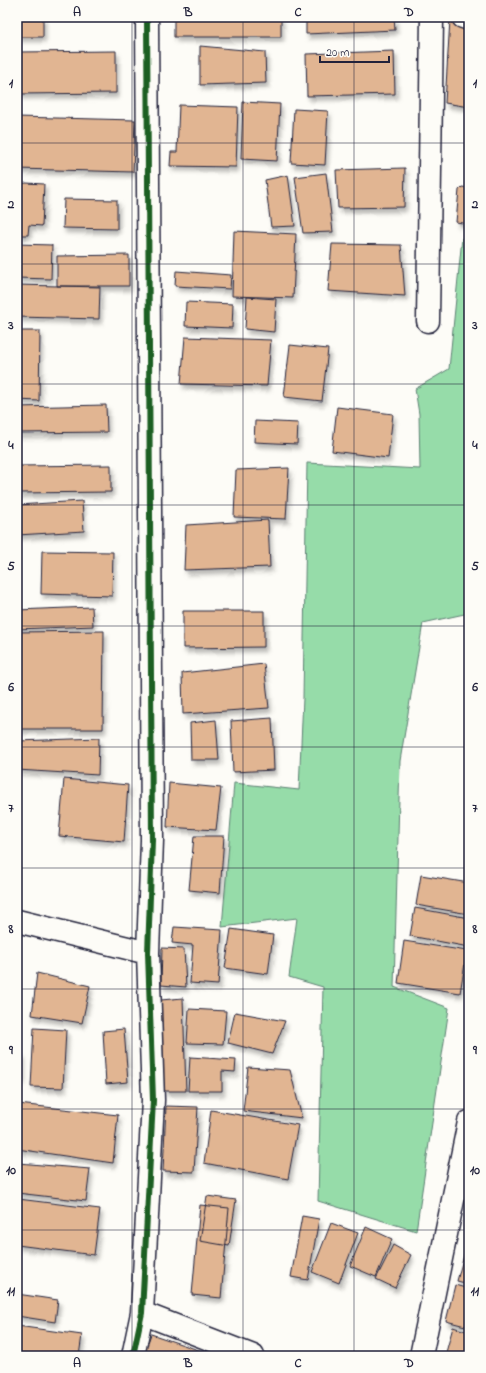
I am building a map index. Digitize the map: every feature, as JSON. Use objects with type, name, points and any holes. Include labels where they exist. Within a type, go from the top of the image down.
[{"type":"street","points":[[133,1356],[142,1313],[153,1100],[148,954],[152,840],[147,17]]},
{"type":"street","points":[[428,321],[432,17]]},
{"type":"street","points":[[463,17],[469,19]]},
{"type":"street","points":[[17,921],[148,954]]},
{"type":"street","points":[[421,1356],[468,1135]]},
{"type":"street","points":[[142,1313],[253,1356]]},
{"type":"green space","points":[[462,238],[469,239],[469,613],[423,623],[400,761],[394,987],[449,1008],[416,1231],[318,1201],[323,987],[289,977],[297,918],[222,927],[234,783],[299,790],[303,698],[307,463],[420,469],[419,414],[415,389],[449,369]]},
{"type":"building","points":[[17,17],[43,17],[43,37],[17,37]]},
{"type":"building","points":[[174,17],[281,17],[281,37],[174,37]]},
{"type":"building","points":[[306,17],[394,17],[395,30],[306,34]]},
{"type":"building","points":[[450,19],[469,25],[469,107],[445,103]]},
{"type":"building","points":[[200,46],[265,52],[266,83],[200,85]]},
{"type":"building","points":[[116,51],[116,93],[19,94],[19,52]]},
{"type":"building","points":[[394,51],[395,94],[307,96],[306,54]]},
{"type":"building","points":[[243,102],[280,104],[277,161],[241,159]]},
{"type":"building","points":[[179,105],[238,107],[236,167],[170,166],[171,152],[177,152]]},
{"type":"building","points":[[294,109],[328,111],[325,165],[291,163]]},
{"type":"building","points":[[17,117],[135,120],[133,172],[17,169]]},
{"type":"building","points":[[405,168],[404,207],[338,208],[336,170]]},
{"type":"building","points":[[326,173],[333,232],[303,233],[295,177]]},
{"type":"building","points":[[288,175],[295,226],[271,227],[265,180]]},
{"type":"building","points":[[26,183],[44,184],[42,226],[29,225],[28,235],[17,235],[17,185]]},
{"type":"building","points":[[462,187],[469,188],[469,224],[456,222],[459,190]]},
{"type":"building","points":[[64,199],[117,200],[117,229],[63,228]]},
{"type":"building","points":[[234,231],[296,234],[293,298],[232,296]]},
{"type":"building","points":[[17,244],[52,245],[51,279],[17,278]]},
{"type":"building","points":[[332,244],[401,245],[405,296],[328,291]]},
{"type":"building","points":[[129,255],[129,286],[57,286],[57,256]]},
{"type":"building","points":[[176,271],[231,275],[230,289],[175,286]]},
{"type":"building","points":[[17,285],[100,287],[99,319],[17,317]]},
{"type":"building","points":[[247,297],[276,299],[274,332],[245,329]]},
{"type":"building","points":[[186,302],[233,304],[232,328],[185,326]]},
{"type":"building","points":[[17,331],[40,331],[39,401],[17,400]]},
{"type":"building","points":[[185,337],[271,340],[267,386],[181,384]]},
{"type":"building","points":[[290,345],[328,349],[322,401],[284,397]]},
{"type":"building","points":[[106,405],[107,432],[17,433],[17,407]]},
{"type":"building","points":[[337,407],[393,414],[388,458],[332,451]]},
{"type":"building","points":[[255,421],[298,423],[297,444],[254,442]]},
{"type":"building","points":[[111,465],[111,492],[17,493],[17,466]]},
{"type":"building","points":[[289,468],[286,519],[234,517],[236,470]]},
{"type":"building","points":[[82,501],[84,531],[17,535],[17,505]]},
{"type":"building","points":[[268,520],[270,567],[184,570],[186,525]]},
{"type":"building","points":[[42,551],[113,552],[112,596],[41,594]]},
{"type":"building","points":[[92,607],[93,626],[17,629],[17,610]]},
{"type":"building","points":[[183,611],[264,611],[264,647],[183,648]]},
{"type":"building","points":[[104,631],[103,729],[17,729],[17,632]]},
{"type":"building","points":[[264,664],[269,708],[183,714],[182,673]]},
{"type":"building","points":[[272,718],[274,770],[233,772],[231,721]]},
{"type":"building","points":[[216,720],[219,760],[191,760],[190,723]]},
{"type":"building","points":[[99,738],[98,775],[17,770],[18,741]]},
{"type":"building","points":[[64,779],[128,785],[124,842],[59,836]]},
{"type":"building","points":[[169,783],[221,788],[216,830],[167,827]]},
{"type":"building","points":[[194,836],[224,836],[220,893],[189,890]]},
{"type":"building","points":[[421,875],[469,883],[469,914],[416,905]]},
{"type":"building","points":[[415,908],[469,918],[469,947],[410,936]]},
{"type":"building","points":[[174,927],[222,930],[218,985],[190,983],[193,945],[172,943]]},
{"type":"building","points":[[231,929],[273,935],[268,974],[225,968]]},
{"type":"building","points":[[404,941],[467,951],[460,993],[398,983]]},
{"type":"building","points":[[162,948],[184,949],[186,987],[161,985]]},
{"type":"building","points":[[37,973],[90,986],[82,1023],[32,1015]]},
{"type":"building","points":[[183,998],[186,1091],[164,1091],[161,1000]]},
{"type":"building","points":[[189,1009],[226,1011],[223,1044],[187,1043]]},
{"type":"building","points":[[235,1012],[285,1021],[272,1054],[228,1043]]},
{"type":"building","points":[[34,1028],[66,1030],[63,1088],[31,1087]]},
{"type":"building","points":[[124,1029],[128,1082],[106,1084],[103,1031]]},
{"type":"building","points":[[17,1054],[22,1054],[22,1079],[17,1079]]},
{"type":"building","points":[[190,1057],[236,1060],[235,1072],[222,1071],[222,1091],[188,1091]]},
{"type":"building","points":[[248,1067],[290,1070],[302,1118],[243,1111]]},
{"type":"building","points":[[18,1104],[118,1115],[113,1163],[17,1149]]},
{"type":"building","points":[[166,1106],[198,1107],[194,1172],[163,1171]]},
{"type":"building","points":[[211,1110],[298,1125],[288,1179],[204,1163]]},
{"type":"building","points":[[18,1163],[90,1169],[86,1201],[17,1193]]},
{"type":"building","points":[[207,1196],[236,1200],[229,1246],[200,1241]]},
{"type":"building","points":[[18,1199],[100,1209],[94,1255],[17,1245]]},
{"type":"building","points":[[200,1205],[229,1208],[221,1298],[192,1295]]},
{"type":"building","points":[[302,1216],[319,1219],[308,1280],[291,1277]]},
{"type":"building","points":[[331,1223],[358,1233],[339,1283],[312,1272]]},
{"type":"building","points":[[366,1227],[392,1239],[376,1277],[350,1266]]},
{"type":"building","points":[[467,1244],[469,1245],[469,1284],[457,1281]]},
{"type":"building","points":[[393,1245],[411,1255],[395,1288],[376,1279]]},
{"type":"building","points":[[455,1285],[469,1289],[469,1327],[446,1321]]},
{"type":"building","points":[[17,1294],[58,1300],[55,1322],[17,1316]]},
{"type":"building","points":[[17,1326],[82,1335],[79,1356],[17,1356]]},
{"type":"building","points":[[453,1327],[469,1332],[469,1356],[445,1356]]},
{"type":"building","points":[[151,1334],[216,1356],[143,1356]]},
{"type":"cycle path","points":[[133,1356],[142,1313],[153,1100],[148,953],[152,840],[147,17]]}]
